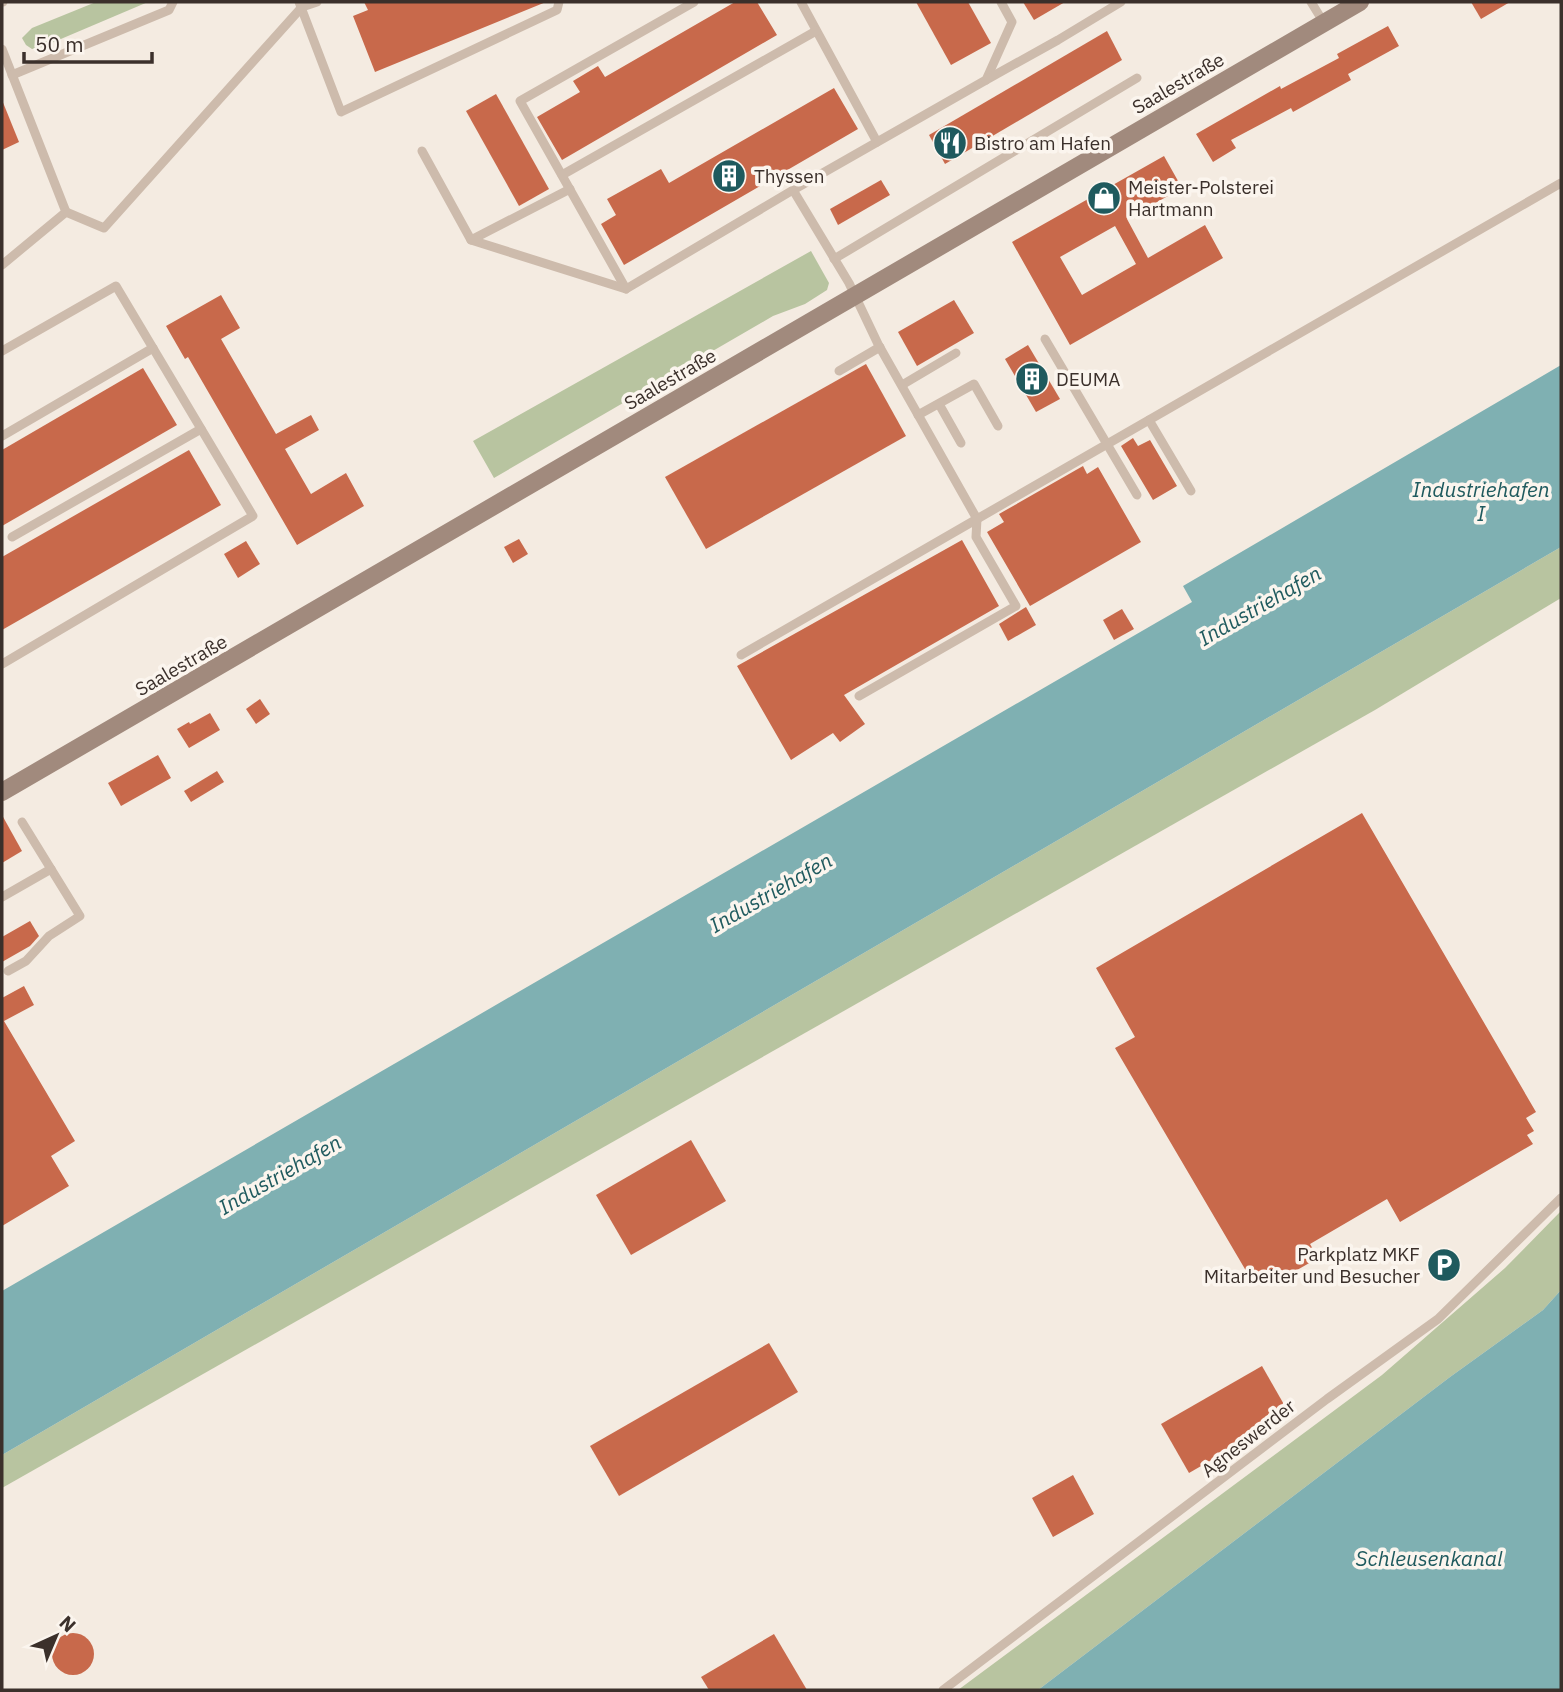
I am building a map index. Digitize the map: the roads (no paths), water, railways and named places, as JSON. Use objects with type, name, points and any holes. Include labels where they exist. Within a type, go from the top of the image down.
[{"type":"main road","name":"Saalestraße","points":[[2,792],[1360,2]]},
{"type":"lane","points":[[12,75],[169,10],[173,2]]},
{"type":"lane","points":[[2,49],[66,212],[104,228],[300,5],[317,2]]},
{"type":"lane","points":[[300,5],[341,113],[557,10],[559,2]]},
{"type":"lane","points":[[626,289],[520,101],[694,2]]},
{"type":"lane","points":[[801,2],[877,142]]},
{"type":"lane","points":[[986,80],[1012,22],[1001,2]]},
{"type":"lane","points":[[1311,2],[1324,23]]},
{"type":"lane","points":[[422,151],[471,240],[626,289],[1118,3]]},
{"type":"lane","points":[[562,175],[816,31]]},
{"type":"lane","points":[[834,259],[1137,78]]},
{"type":"lane","points":[[741,655],[1561,183]]},
{"type":"lane","points":[[471,240],[570,189]]},
{"type":"lane","points":[[793,190],[856,295],[862,315],[977,519],[976,537],[1016,606],[859,696]]},
{"type":"lane","points":[[2,265],[66,212]]},
{"type":"lane","points":[[2,351],[116,286],[253,516],[2,664]]},
{"type":"lane","points":[[1045,339],[1137,495]]},
{"type":"lane","points":[[839,371],[880,347]]},
{"type":"lane","points":[[2,436],[153,348]]},
{"type":"lane","points":[[902,385],[956,353]]},
{"type":"lane","points":[[918,415],[974,384],[998,426]]},
{"type":"lane","points":[[939,404],[961,443]]},
{"type":"lane","points":[[1149,420],[1191,491]]},
{"type":"lane","points":[[12,537],[201,429]]},
{"type":"lane","points":[[8,971],[26,961],[49,936],[80,916],[22,822]]},
{"type":"lane","points":[[2,897],[51,869]]},
{"type":"lane","name":"Agneswerder","points":[[943,1690],[1327,1399],[1438,1319],[1561,1198]]},
{"type":"water","name":"Industriehafen I","points":[[1561,365],[1561,547],[2,1455],[2,1291],[1192,602],[1183,586]]},
{"type":"water","name":"Schleusenkanal","points":[[1561,1290],[1561,1690],[1038,1690],[1450,1377],[1543,1310]]},
{"type":"place","name":"Bistro am Hafen","points":[[950,143]]},
{"type":"place","name":"Thyssen","points":[[729,176]]},
{"type":"place","name":"Meister-Polsterei Hartmann","points":[[1104,198]]},
{"type":"place","name":"DEUMA","points":[[1032,379]]},
{"type":"place","name":"Parkplatz MKF Mitarbeiter und Besucher","points":[[1444,1265]]},
{"type":"water label","name":"Industriehafen","points":[[1260,606]]},
{"type":"water label","name":"Industriehafen","points":[[771,893]]},
{"type":"water label","name":"Industriehafen","points":[[280,1175]]}]
